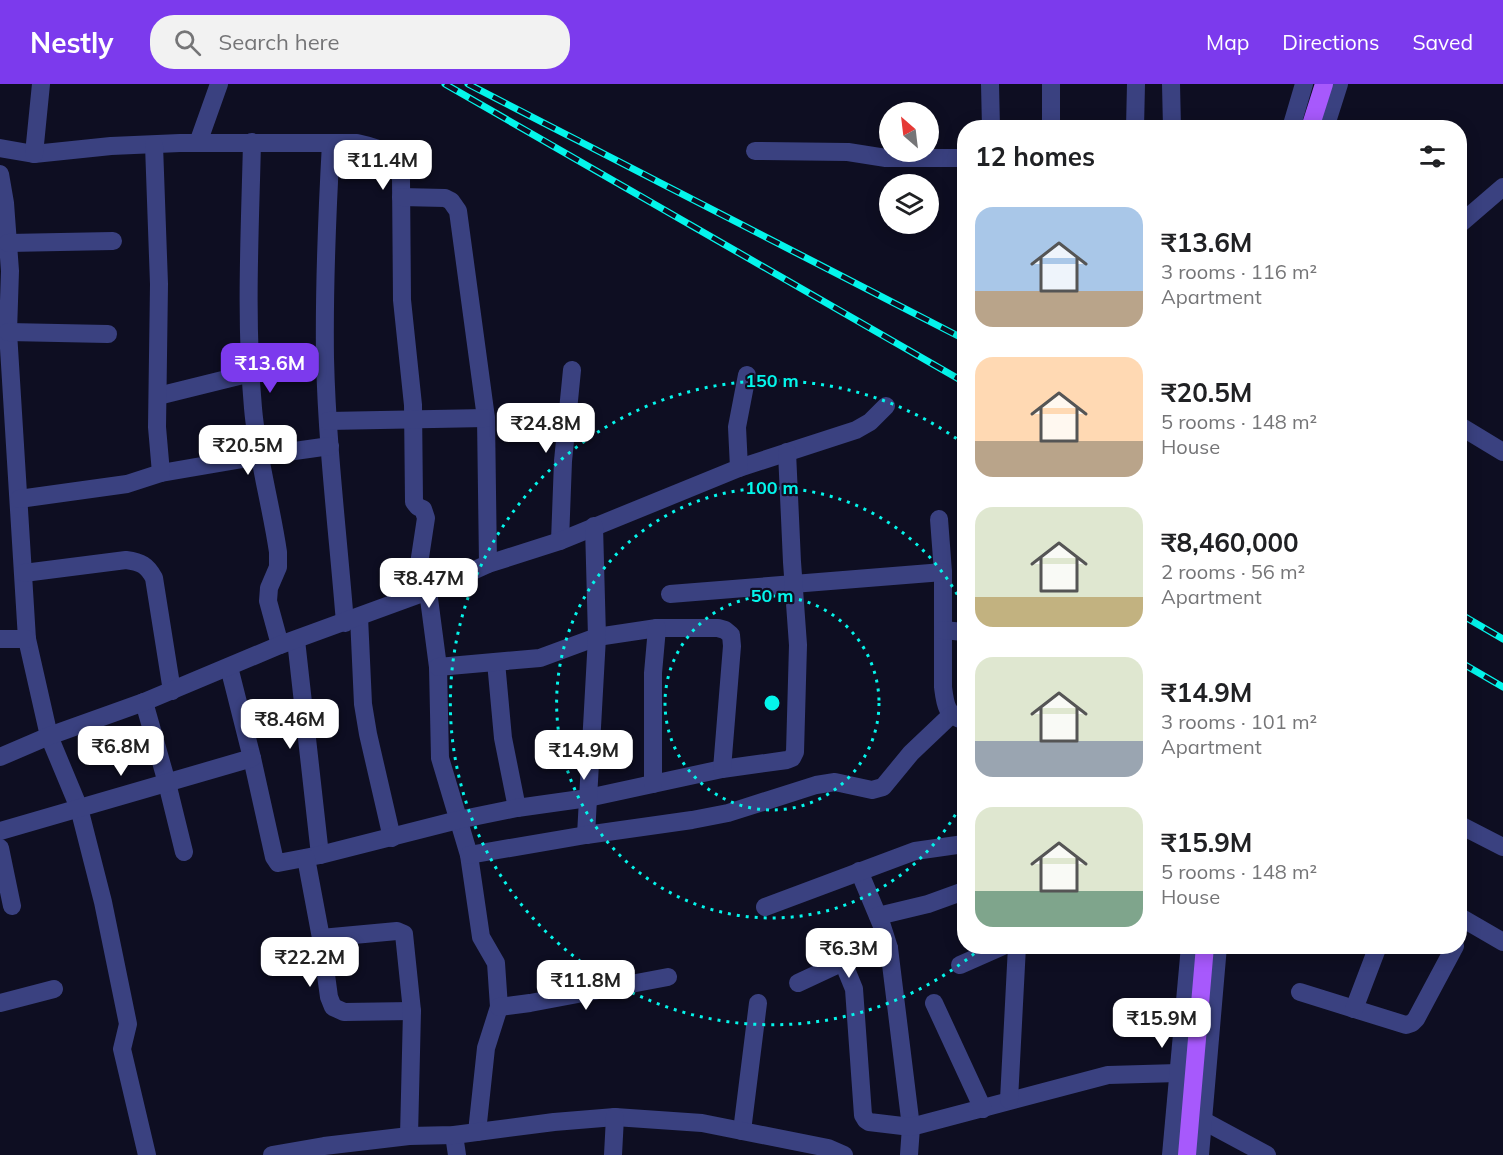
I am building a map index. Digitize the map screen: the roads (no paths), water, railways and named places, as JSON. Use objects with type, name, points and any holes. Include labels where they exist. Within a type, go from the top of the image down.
[{"type":"main road","points":[[1313,120],[1324,84]]},
{"type":"main road","points":[[1187,1155],[1204,954]]},
{"type":"street","points":[[34,154],[41,84]]},
{"type":"street","points":[[198,143],[219,84]]},
{"type":"street","points":[[990,84],[991,120]]},
{"type":"street","points":[[1051,120],[1052,84]]},
{"type":"street","points":[[1135,120],[1136,84]]},
{"type":"street","points":[[1171,84],[1172,120]]},
{"type":"street","points":[[1293,120],[1304,84]]},
{"type":"street","points":[[1328,120],[1339,84]]},
{"type":"street","points":[[252,142],[248,301],[251,373],[259,456],[278,552],[278,567],[268,588],[268,600],[288,643],[329,997],[333,1007],[344,1012],[412,1011]]},
{"type":"street","points":[[0,148],[34,154],[111,146],[198,143],[357,143],[390,154],[399,168],[402,300],[413,420],[414,502],[423,509],[426,518],[419,564],[438,667],[440,758],[469,855],[481,937],[496,963],[499,1006],[486,1048],[477,1132]]},
{"type":"street","points":[[331,143],[325,358],[330,446],[363,704],[392,838]]},
{"type":"street","points":[[154,145],[159,284],[157,427],[161,473]]},
{"type":"street","points":[[755,151],[848,152],[886,158],[957,158]]},
{"type":"street","points":[[0,174],[8,243],[5,271],[27,639],[52,743],[79,808],[103,902],[128,1024],[122,1049],[147,1155]]},
{"type":"street","points":[[1467,218],[1503,187]]},
{"type":"street","points":[[401,197],[445,198],[451,201],[458,211],[486,418],[488,564]]},
{"type":"street","points":[[8,243],[113,241]]},
{"type":"street","points":[[8,332],[108,334]]},
{"type":"street","points":[[560,541],[563,461],[572,370]]},
{"type":"street","points":[[158,396],[251,373]]},
{"type":"street","points":[[739,468],[737,427],[747,375]]},
{"type":"street","points":[[0,757],[52,743],[144,702],[288,643],[423,592],[488,564],[560,541],[739,468],[856,430],[870,422],[886,406]]},
{"type":"street","points":[[328,421],[486,418]]},
{"type":"street","points":[[1467,430],[1503,452]]},
{"type":"street","points":[[19,499],[120,486],[161,473],[330,446]]},
{"type":"street","points":[[229,667],[276,861],[284,863],[458,820],[517,808],[588,798],[722,770],[788,760],[794,756],[798,645],[787,452]]},
{"type":"street","points":[[939,519],[944,572],[943,687],[945,705],[957,714]]},
{"type":"street","points":[[586,835],[597,637],[594,526]]},
{"type":"street","points":[[24,573],[126,560],[139,562],[148,567],[154,578],[172,691]]},
{"type":"street","points":[[670,594],[944,572]]},
{"type":"street","points":[[438,667],[540,658],[597,637],[657,628],[725,630],[731,636],[722,770]]},
{"type":"street","points":[[653,784],[653,673],[657,628]]},
{"type":"street","points":[[943,630],[957,631]]},
{"type":"street","points":[[0,639],[27,639]]},
{"type":"street","points":[[496,662],[502,738],[517,808]]},
{"type":"street","points":[[144,702],[184,852]]},
{"type":"street","points":[[469,855],[692,820],[816,785],[835,782],[873,790],[882,787],[911,753],[957,718]]},
{"type":"street","points":[[0,831],[252,758]]},
{"type":"street","points":[[1467,829],[1503,848]]},
{"type":"street","points":[[765,907],[915,851],[957,845]]},
{"type":"street","points":[[0,848],[12,906]]},
{"type":"street","points":[[859,871],[889,948],[911,1126],[909,1155]]},
{"type":"street","points":[[878,916],[928,904],[957,894]]},
{"type":"street","points":[[1467,927],[1503,942]]},
{"type":"street","points":[[321,938],[397,931],[404,934],[412,1011],[409,1136]]},
{"type":"street","points":[[798,983],[843,962],[889,948]]},
{"type":"street","points":[[960,964],[984,954]]},
{"type":"street","points":[[1009,1100],[1017,954]]},
{"type":"street","points":[[1171,1155],[1189,954]]},
{"type":"street","points":[[1200,1155],[1217,954]]},
{"type":"street","points":[[1354,1009],[1375,954]]},
{"type":"street","points":[[1300,992],[1406,1025],[1412,1023],[1451,954]]},
{"type":"street","points":[[843,962],[854,989],[864,1118],[869,1122],[911,1126],[1108,1075],[1178,1073]]},
{"type":"street","points":[[499,1006],[530,1003],[668,977]]},
{"type":"street","points":[[0,1002],[54,989]]},
{"type":"street","points":[[742,1131],[758,1003]]},
{"type":"street","points":[[934,1003],[983,1109]]},
{"type":"street","points":[[1175,1114],[1202,1120],[1267,1155]]},
{"type":"street","points":[[613,1155],[615,1117]]},
{"type":"street","points":[[272,1155],[409,1136],[454,1135],[554,1122],[615,1117],[702,1123],[828,1148],[844,1155]]},
{"type":"street","points":[[454,1135],[457,1155]]},
{"type":"railway","points":[[445,84],[957,378]]},
{"type":"railway","points":[[468,84],[957,335]]},
{"type":"railway","points":[[1467,618],[1503,639]]},
{"type":"railway","points":[[1467,666],[1503,687]]}]
